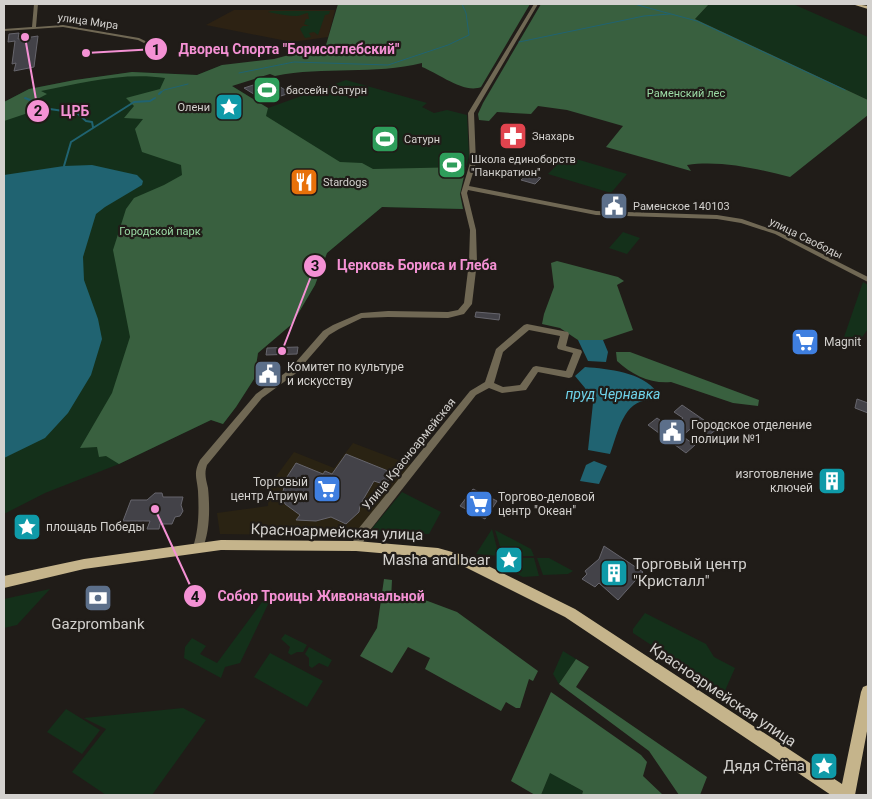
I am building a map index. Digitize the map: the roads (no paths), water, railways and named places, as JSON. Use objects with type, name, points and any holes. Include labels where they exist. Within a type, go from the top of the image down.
[{"type":"main road","points":[[859,4],[868,8]]},
{"type":"main road","name":"Красноармейская улица","points":[[4,582],[84,564],[198,547],[261,544],[356,546],[438,553],[466,561],[544,599],[608,637],[845,795]]},
{"type":"main road","points":[[845,795],[868,692]]},
{"type":"street","points":[[4,4],[9,4]]},
{"type":"street","points":[[34,27],[36,4]]},
{"type":"street","points":[[198,547],[202,538],[204,514],[203,490],[198,475],[203,463],[259,396],[292,372],[326,333],[362,316],[388,314],[448,315],[465,309],[470,298],[473,230],[466,204],[465,187],[473,163],[471,113],[536,4]]},
{"type":"street","name":"улица Мира","points":[[4,30],[63,26],[145,41],[166,52]]},
{"type":"street","name":"улица Свободы","points":[[465,187],[596,213],[717,217],[742,221],[777,233],[868,280]]},
{"type":"street","points":[[527,327],[565,334],[561,347],[578,352],[569,375],[536,369],[523,388],[502,390],[489,384],[499,351],[527,327]]},
{"type":"street","name":"Улица Красноармейская","points":[[356,546],[362,531],[473,393],[489,384]]},
{"type":"water","points":[[92,165],[137,175],[143,181],[142,185],[96,214],[83,257],[84,280],[98,319],[102,339],[91,375],[68,413],[45,438],[4,458],[4,175],[64,166]]},
{"type":"water","name":"пруд Чернавка","points":[[578,340],[603,340],[608,352],[606,362],[588,361]]},
{"type":"water","name":"пруд Чернавка","points":[[585,367],[634,376],[651,385],[657,392],[650,400],[641,401],[633,405],[623,419],[610,454],[588,450],[593,403],[585,388],[575,376]]},
{"type":"water","points":[[594,461],[607,466],[599,484],[580,481],[586,465]]},
{"type":"waterway","points":[[239,73],[294,62],[388,65],[448,45],[469,35],[466,13],[462,4]]},
{"type":"waterway","points":[[634,4],[697,21],[845,90]]},
{"type":"waterway","points":[[519,42],[644,16],[670,14]]},
{"type":"waterway","points":[[161,92],[159,94],[164,90],[188,84]]},
{"type":"waterway","points":[[25,98],[30,100]]},
{"type":"waterway","points":[[64,166],[71,142],[134,102],[150,101],[155,98]]},
{"type":"waterway","points":[[33,100],[37,101],[43,108],[77,113],[86,121],[92,122],[93,127]]},
{"type":"place","name":"ЦРБ","points":[[25,37]]},
{"type":"place","name":"Дворец Спорта \"Борисоглебский\"","points":[[86,53]]},
{"type":"place","name":"бассейн Сатурн","points":[[267,90]]},
{"type":"place","name":"Олени","points":[[229,107]]},
{"type":"place","name":"Знахарь","points":[[513,136]]},
{"type":"place","name":"Сатурн","points":[[385,139]]},
{"type":"place","name":"Школа единоборств \"Панкратион\"","points":[[452,165]]},
{"type":"place","name":"Stardogs","points":[[304,182]]},
{"type":"place","name":"Раменское 140103","points":[[614,206]]},
{"type":"place","name":"Magnit","points":[[805,342]]},
{"type":"place","name":"Церковь Бориса и Глеба","points":[[282,351]]},
{"type":"place","name":"Комитет по культуре и искусству","points":[[268,374]]},
{"type":"place","name":"Городское отделение полиции №1","points":[[672,432]]},
{"type":"place","name":"изготовление ключей","points":[[832,481]]},
{"type":"place","name":"Торговый центр Атриум","points":[[327,489]]},
{"type":"place","name":"Торгово-деловой центр \"Океан\"","points":[[479,504]]},
{"type":"place","name":"Собор Троицы Живоначальной","points":[[155,509]]},
{"type":"place","name":"площадь Победы","points":[[27,527]]},
{"type":"place","name":"Masha and bear","points":[[509,560]]},
{"type":"place","name":"Торговый центр \"Кристалл\"","points":[[614,573]]},
{"type":"place","name":"Gazprombank","points":[[98,598]]},
{"type":"place","name":"Дядя Стёпа","points":[[824,766]]},
{"type":"park label","name":"Раменский лес","points":[[686,93]]},
{"type":"park label","name":"Городской парк","points":[[160,231]]}]
